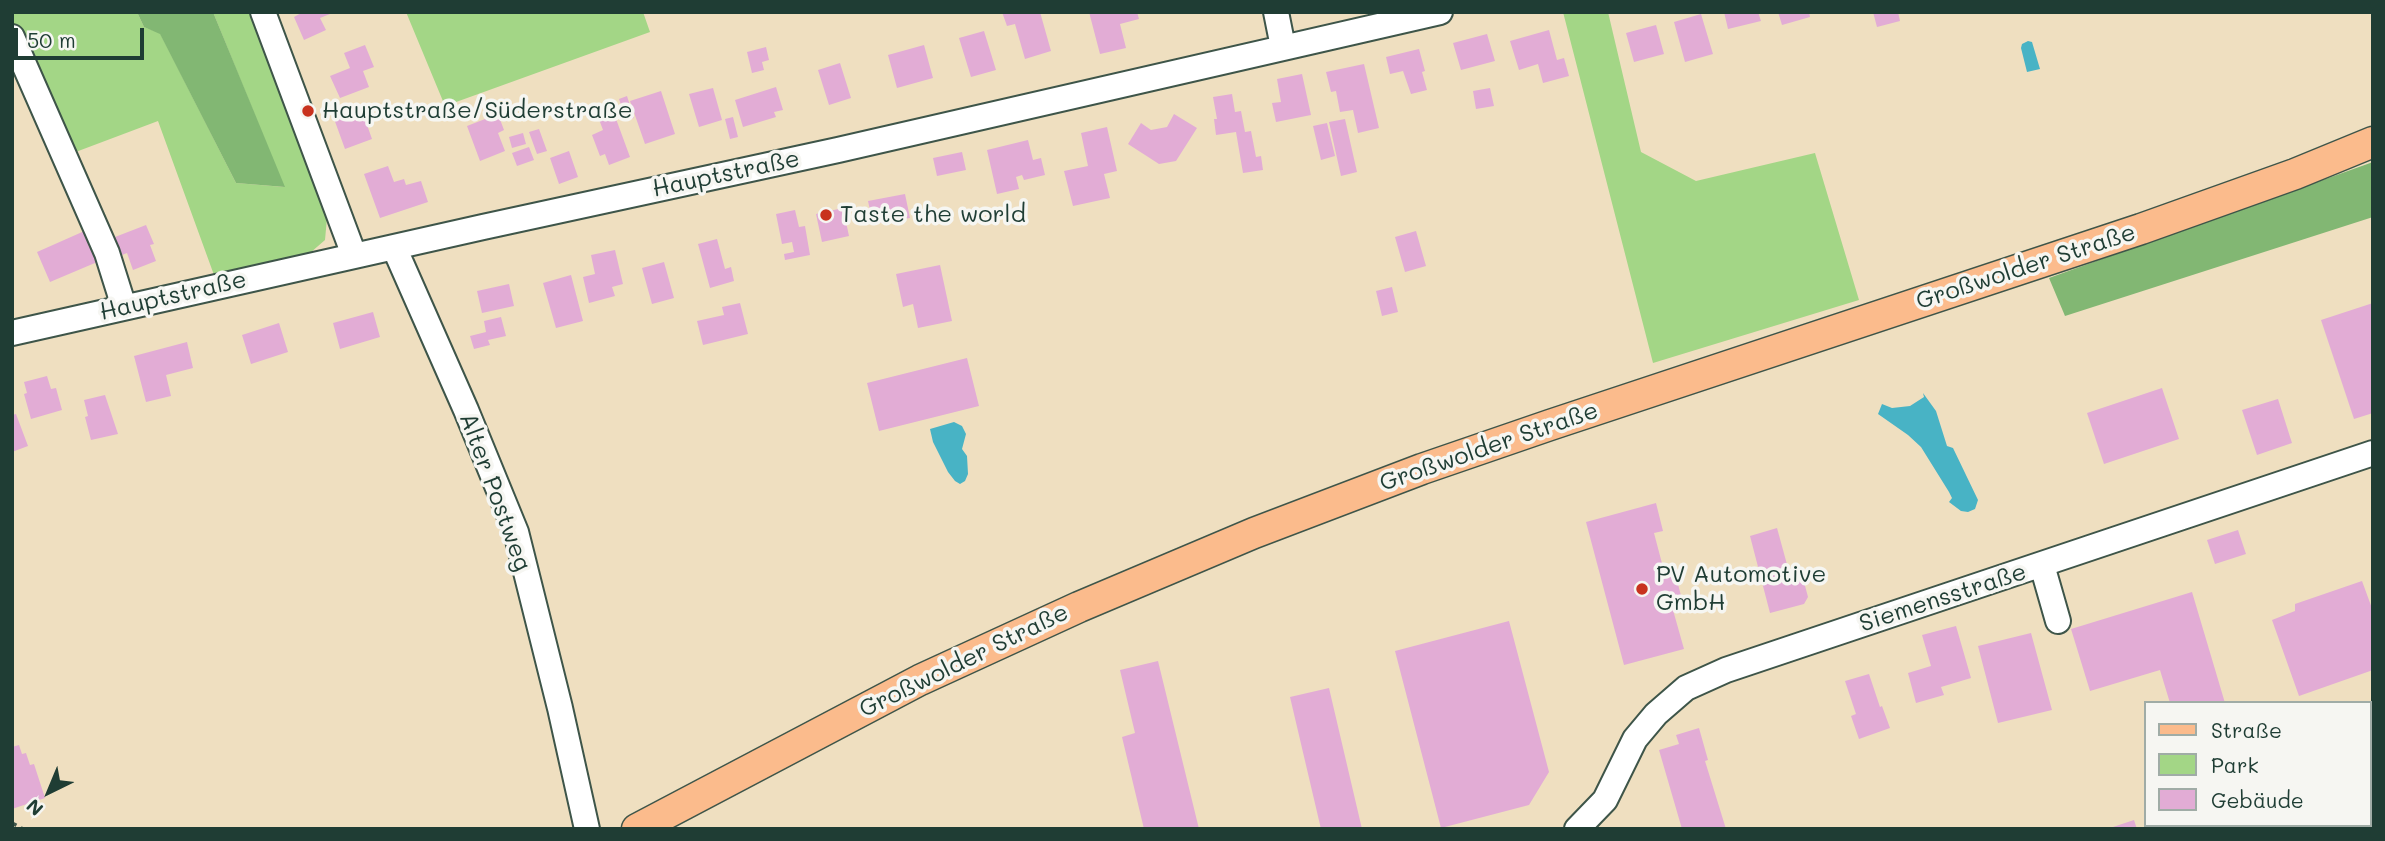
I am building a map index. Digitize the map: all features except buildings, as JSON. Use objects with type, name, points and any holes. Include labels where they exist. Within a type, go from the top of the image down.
[{"type":"main road","name":"Großwolder Straße","points":[[637,829],[920,680],[1079,607],[1254,533],[1524,433],[2141,229],[2295,174],[2373,142]]},
{"type":"street","points":[[263,12],[354,255]]},
{"type":"street","points":[[1276,12],[1283,47]]},
{"type":"street","name":"Hauptstraße","points":[[12,333],[863,144],[1410,15],[1439,12]]},
{"type":"street","points":[[12,37],[107,253],[124,307]]},
{"type":"street","name":"Alter Postweg","points":[[394,247],[516,532],[587,829]]},
{"type":"street","name":"Siemensstraße","points":[[1577,829],[1605,800],[1635,740],[1656,714],[1686,688],[1726,670],[2373,453]]},
{"type":"street","points":[[2042,565],[2058,621]]},
{"type":"path","points":[[12,823],[23,829]]},
{"type":"green space","points":[[12,12],[137,12],[144,27],[160,33],[236,183],[284,187],[213,12],[252,12],[327,218],[325,240],[310,253],[214,275],[158,121],[73,153],[12,38]]},
{"type":"green space","points":[[137,12],[213,12],[285,187],[236,183],[160,34],[144,27]]},
{"type":"green space","points":[[406,12],[643,12],[650,32],[445,106]]},
{"type":"green space","points":[[1563,12],[1608,12],[1641,152],[1696,181],[1815,153],[1859,300],[1653,363]]},
{"type":"green space","points":[[2373,162],[2373,217],[2065,316],[2049,278]]},
{"type":"water","points":[[2032,42],[2040,69],[2027,72],[2021,48],[2022,44]]},
{"type":"water","points":[[1923,393],[1936,411],[1947,446],[1953,448],[1978,500],[1975,509],[1968,512],[1961,511],[1949,502],[1952,498],[1949,492],[1921,447],[1878,414],[1882,404],[1892,408],[1910,406],[1924,397]]},
{"type":"water","points":[[954,422],[962,426],[966,434],[962,449],[967,456],[968,474],[960,484],[948,472],[933,442],[930,429]]},
{"type":"place","name":"Hauptstraße/Süderstraße","points":[[308,111]]},
{"type":"place","name":"Taste the world","points":[[826,215]]},
{"type":"place","name":"PV Automotive GmbH","points":[[1642,589]]}]
